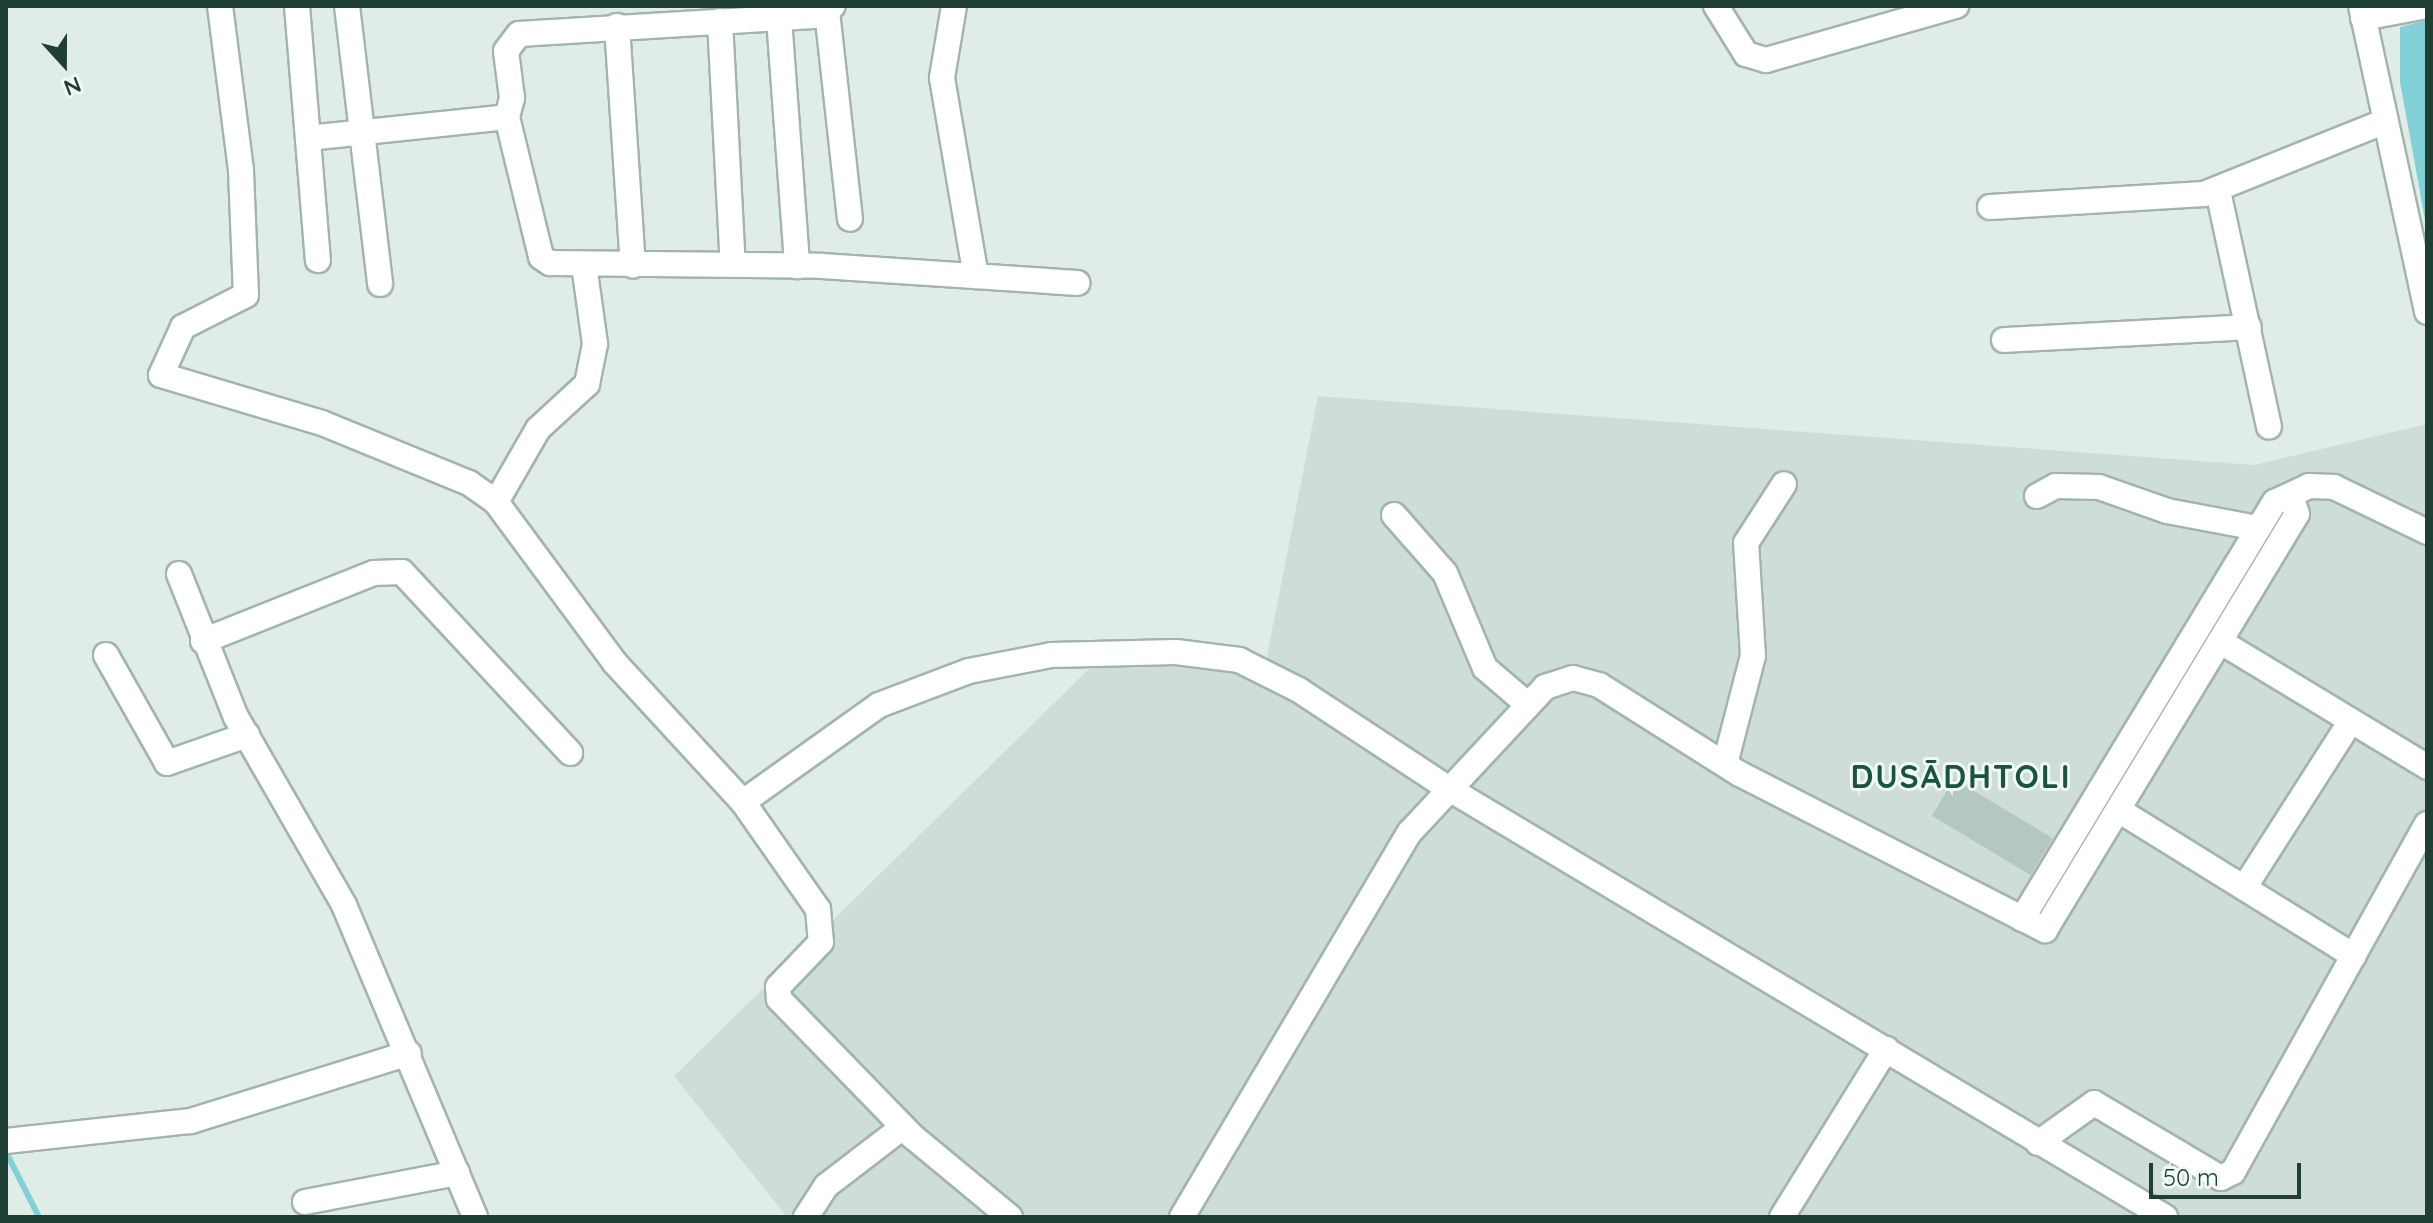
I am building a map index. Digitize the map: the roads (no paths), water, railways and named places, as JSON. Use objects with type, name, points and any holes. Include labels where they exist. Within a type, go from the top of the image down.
[{"type":"street","points":[[220,6],[241,171],[246,295],[183,327],[161,375],[322,423],[469,483],[496,502],[615,663],[743,802],[800,879],[825,928],[777,996],[903,1127],[1010,1217]]},
{"type":"street","points":[[297,6],[318,260]]},
{"type":"street","points":[[347,6],[380,284]]},
{"type":"street","points":[[954,6],[942,78],[976,276]]},
{"type":"street","points":[[1716,6],[1756,60],[1911,11],[1956,6]]},
{"type":"street","points":[[2427,6],[2362,12],[2383,122],[2427,312]]},
{"type":"street","points":[[850,219],[830,9],[779,18],[535,31],[509,41],[507,117],[541,257],[584,265],[797,266],[1077,283]]},
{"type":"street","points":[[779,18],[797,266]]},
{"type":"street","points":[[720,21],[733,265]]},
{"type":"street","points":[[617,26],[633,265]]},
{"type":"street","points":[[308,138],[364,135],[507,117]]},
{"type":"street","points":[[1990,207],[2218,191],[2383,122]]},
{"type":"street","points":[[2218,191],[2269,427]]},
{"type":"street","points":[[496,502],[538,429],[587,384],[595,344],[584,265]]},
{"type":"street","points":[[2004,340],[2249,327]]},
{"type":"street","points":[[1725,764],[1753,656],[1746,543],[1784,484]]},
{"type":"street","points":[[2037,496],[2056,486],[2099,487],[2167,511],[2257,528]]},
{"type":"street","points":[[2022,919],[2275,502],[2291,495],[2334,487],[2427,532]]},
{"type":"street","points":[[1182,1217],[1386,867],[1446,787],[1526,703],[1558,681],[1587,680],[1725,764],[2022,919],[2050,928],[2297,514],[2291,495]]},
{"type":"street","points":[[1394,515],[1445,573],[1485,668],[1526,703]]},
{"type":"street","points":[[203,641],[374,573],[402,572],[570,753]]},
{"type":"street","points":[[179,574],[203,641],[247,735],[344,905],[409,1053],[475,1217]]},
{"type":"street","points":[[2221,642],[2427,767]]},
{"type":"street","points":[[743,802],[879,705],[936,681],[1051,655],[1176,652],[1266,672],[1446,787],[2165,1217]]},
{"type":"street","points":[[106,655],[167,763],[247,735]]},
{"type":"street","points":[[2244,888],[2351,721]]},
{"type":"street","points":[[2120,811],[2354,956]]},
{"type":"street","points":[[2038,1143],[2094,1103],[2227,1177],[2427,824]]},
{"type":"street","points":[[1782,1217],[1886,1049]]},
{"type":"street","points":[[6,1141],[191,1121],[409,1053]]},
{"type":"street","points":[[806,1217],[826,1186],[903,1127]]},
{"type":"street","points":[[305,1202],[457,1173]]},
{"type":"water","points":[[2427,20],[2427,231],[2400,82],[2400,27]]},
{"type":"waterway","points":[[6,1152],[39,1217]]},
{"type":"district","name":"DUSĀDHTOLI","points":[[1961,776]]}]
